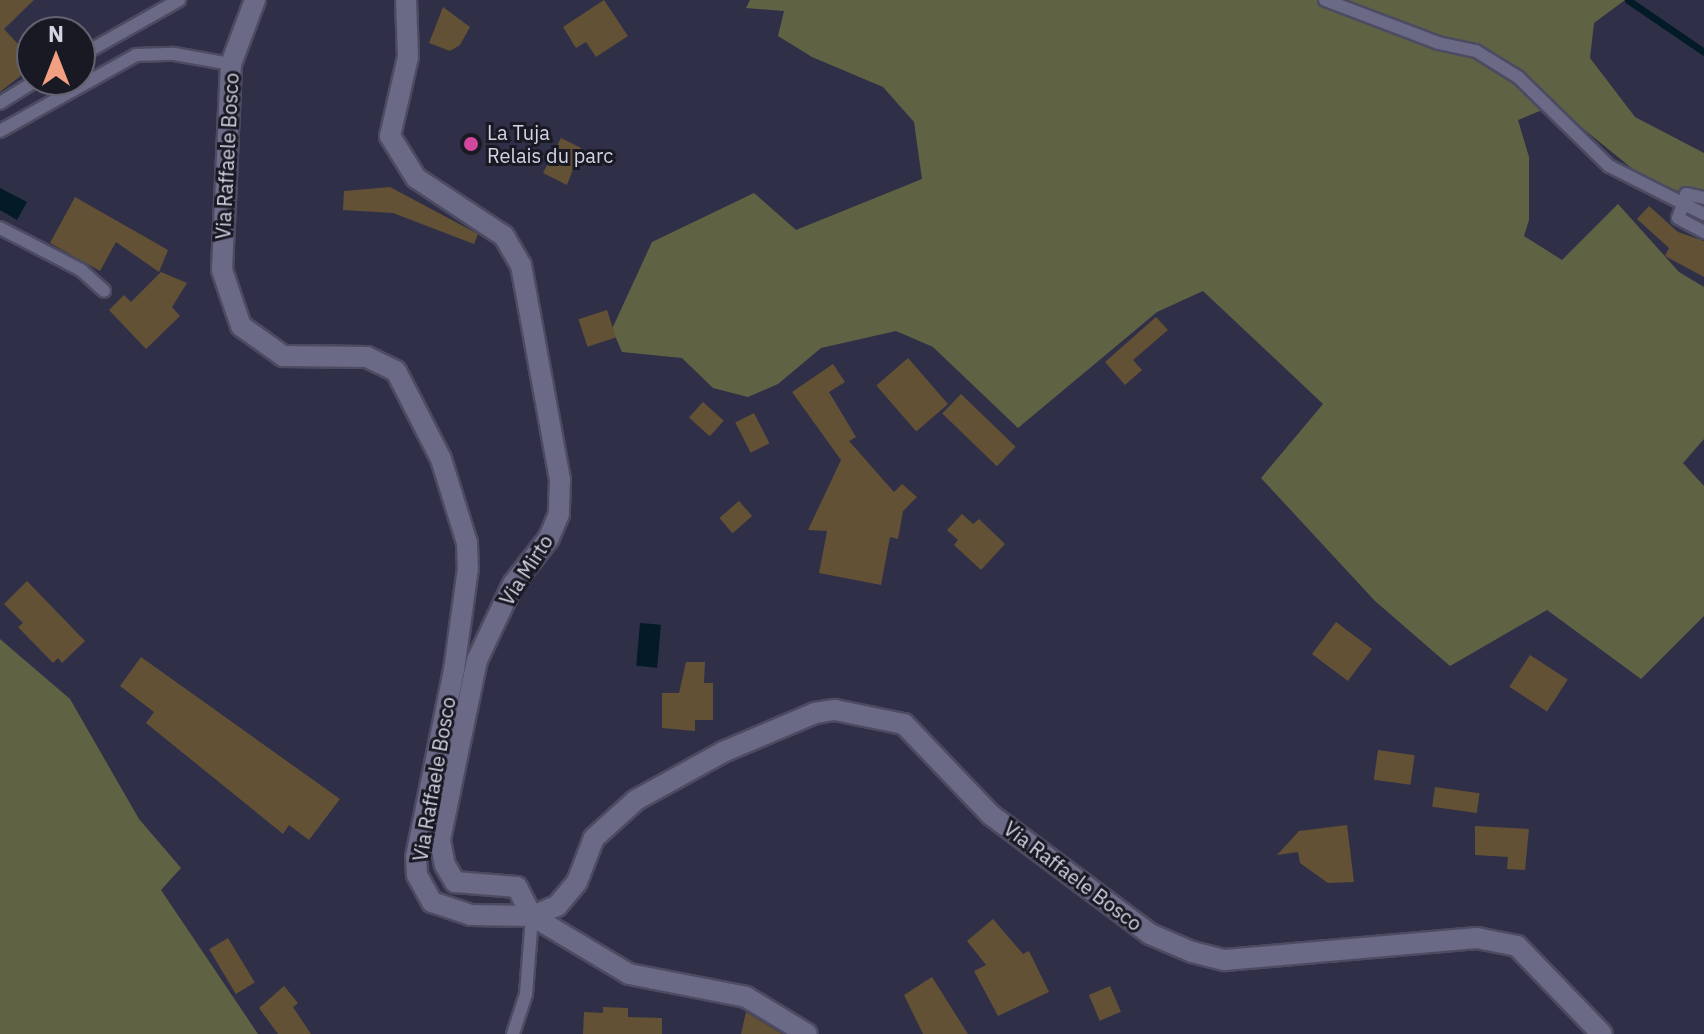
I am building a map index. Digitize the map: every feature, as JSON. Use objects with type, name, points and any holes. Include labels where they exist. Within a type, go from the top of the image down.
[{"type":"street","name":"Via Raffaele Bosco","points":[[255,0],[231,64],[222,270],[241,326],[283,356],[367,357],[396,371],[441,459],[467,543],[456,656],[416,857],[417,875],[424,892],[442,908],[471,915],[532,916],[557,906],[577,882],[594,838],[636,800],[723,752],[815,713],[835,710],[904,724],[991,815],[1150,934],[1192,952],[1225,960],[1477,938],[1517,946],[1602,1034]]},
{"type":"street","name":"Via Mirto","points":[[406,0],[408,57],[390,136],[416,178],[504,236],[521,265],[554,431],[559,514],[549,538],[513,584],[477,660],[440,840],[455,882],[517,887],[532,916]]},
{"type":"street","points":[[532,916],[629,974],[746,997],[807,1034]]},
{"type":"lane","points":[[96,47],[179,0]]},
{"type":"lane","points":[[1325,0],[1438,43],[1476,51],[1518,77],[1609,166],[1704,214]]},
{"type":"lane","points":[[0,131],[136,55],[174,54],[231,64]]},
{"type":"lane","points":[[1704,198],[1686,194],[1678,218],[1704,232]]},
{"type":"lane","points":[[0,228],[81,270],[104,291]]},
{"type":"lane","points":[[513,1034],[526,994],[532,916]]},
{"type":"green space","points":[[750,0],[1625,0],[1594,23],[1590,58],[1635,117],[1704,153],[1704,198],[1650,183],[1554,105],[1518,120],[1529,157],[1529,220],[1524,236],[1562,260],[1618,204],[1679,272],[1704,287],[1704,439],[1683,463],[1704,486],[1704,616],[1641,679],[1547,610],[1450,666],[1375,601],[1261,478],[1323,404],[1203,291],[1157,312],[1018,428],[933,347],[896,331],[821,348],[778,384],[748,397],[713,388],[682,358],[622,352],[612,329],[652,242],[754,193],[796,230],[922,179],[914,122],[883,87],[812,57],[778,36],[784,11],[746,8]]},
{"type":"green space","points":[[0,639],[70,699],[139,819],[181,868],[161,890],[258,1034],[0,1034]]},
{"type":"water","points":[[0,188],[27,202],[17,220],[0,210]]},
{"type":"water","points":[[640,623],[661,625],[657,668],[636,666]]},
{"type":"building","points":[[0,0],[34,0],[4,29],[16,42],[16,80],[0,92]]},
{"type":"building","points":[[604,0],[628,36],[596,57],[586,42],[576,48],[563,27]]},
{"type":"building","points":[[443,7],[470,27],[460,45],[450,51],[429,43]]},
{"type":"building","points":[[561,138],[581,148],[567,185],[543,173]]},
{"type":"building","points":[[390,187],[478,234],[474,244],[393,213],[343,210],[344,191]]},
{"type":"building","points":[[75,197],[168,250],[159,272],[116,242],[100,271],[50,243]]},
{"type":"building","points":[[1649,206],[1678,232],[1704,241],[1704,277],[1665,256],[1669,248],[1637,219]]},
{"type":"building","points":[[161,272],[187,283],[172,307],[180,316],[146,349],[109,310],[124,295],[131,302]]},
{"type":"building","points":[[607,310],[616,338],[587,347],[578,319]]},
{"type":"building","points":[[1156,317],[1168,330],[1133,360],[1142,370],[1125,385],[1105,362]]},
{"type":"building","points":[[908,358],[948,404],[916,432],[876,386]]},
{"type":"building","points":[[833,364],[845,382],[829,392],[856,437],[849,441],[894,492],[902,484],[917,497],[903,511],[898,539],[890,537],[881,585],[819,573],[827,531],[808,530],[841,460],[792,392]]},
{"type":"building","points":[[961,394],[1016,447],[997,466],[942,413]]},
{"type":"building","points":[[703,402],[724,421],[710,436],[689,418]]},
{"type":"building","points":[[754,413],[769,443],[751,453],[735,423]]},
{"type":"building","points":[[739,501],[752,516],[732,533],[719,518]]},
{"type":"building","points":[[962,514],[973,524],[979,519],[1005,544],[981,570],[954,545],[958,540],[947,530]]},
{"type":"building","points":[[27,581],[85,641],[62,663],[58,658],[53,663],[18,627],[23,623],[4,604]]},
{"type":"building","points":[[1336,622],[1372,649],[1348,681],[1312,654]]},
{"type":"building","points":[[1530,655],[1568,680],[1547,711],[1509,687]]},
{"type":"building","points":[[141,657],[340,799],[309,840],[289,825],[283,834],[146,723],[154,712],[120,686]]},
{"type":"building","points":[[686,662],[705,662],[704,683],[713,683],[713,720],[695,720],[695,731],[662,728],[662,693],[679,693]]},
{"type":"building","points":[[1378,750],[1415,755],[1410,785],[1374,780]]},
{"type":"building","points":[[1435,787],[1480,793],[1477,813],[1432,807]]},
{"type":"building","points":[[1347,825],[1354,882],[1328,883],[1300,863],[1298,852],[1277,855],[1299,831]]},
{"type":"building","points":[[1475,826],[1529,829],[1525,870],[1507,869],[1508,857],[1475,855]]},
{"type":"building","points":[[993,919],[1023,954],[1029,951],[1049,992],[998,1016],[974,971],[986,965],[967,941]]},
{"type":"building","points":[[228,938],[255,983],[236,994],[209,949]]},
{"type":"building","points":[[932,977],[968,1034],[923,1034],[904,995]]},
{"type":"building","points":[[284,986],[298,1003],[293,1007],[311,1034],[278,1034],[259,1008]]},
{"type":"building","points":[[1110,986],[1121,1012],[1100,1021],[1089,995]]},
{"type":"building","points":[[603,1007],[628,1008],[628,1017],[662,1018],[662,1034],[583,1034],[584,1012],[603,1013]]},
{"type":"building","points":[[746,1012],[782,1034],[741,1034]]},
{"type":"waterway","points":[[1628,0],[1704,52]]},
{"type":"place","name":"La Tuja Relais du parc","points":[[471,144]]}]
